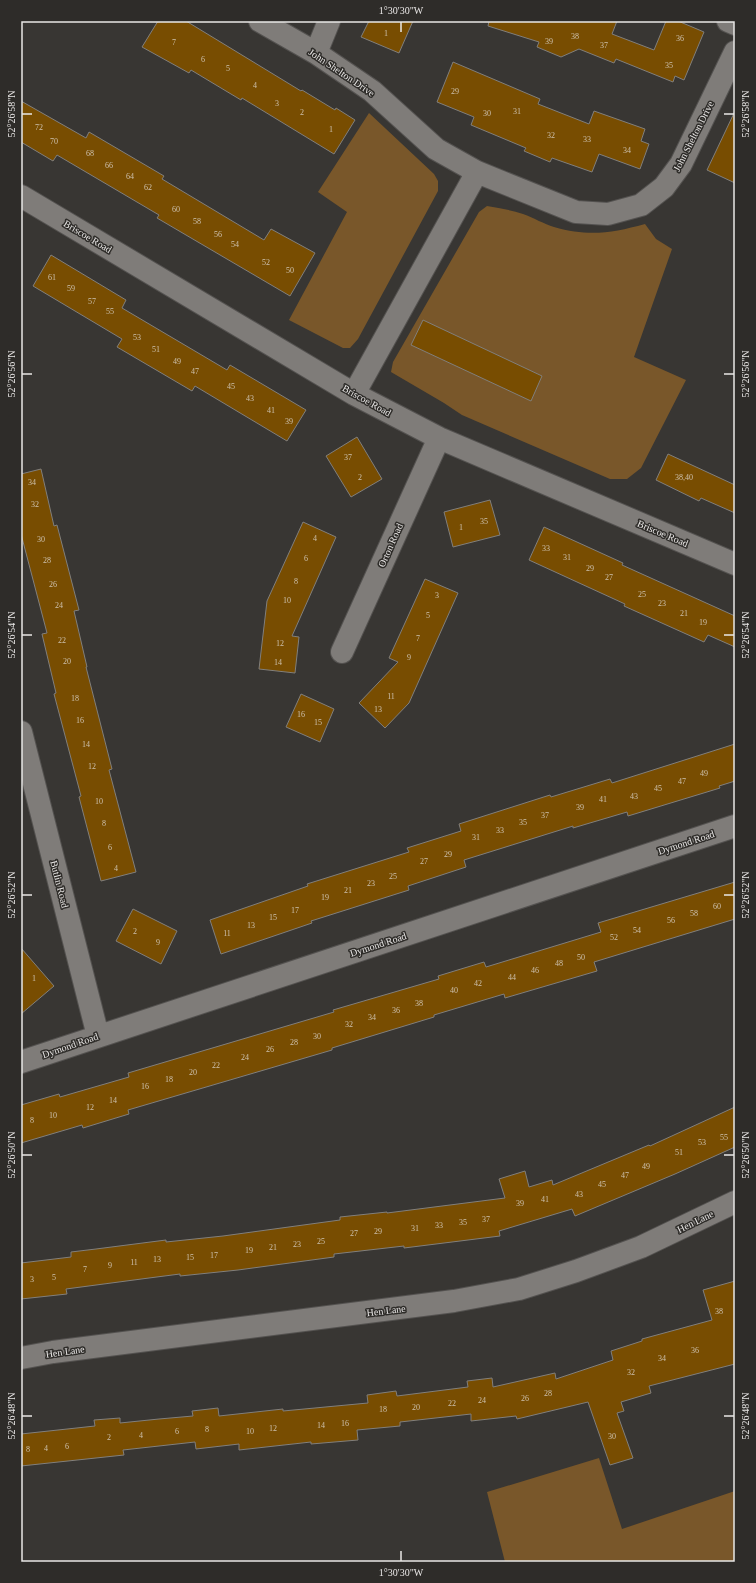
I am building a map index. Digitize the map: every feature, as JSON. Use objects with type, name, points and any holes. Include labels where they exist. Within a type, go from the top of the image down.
[{"type":"street","name":"John Shelton Drive","points":[[260,21],[316,53],[372,91],[436,149],[477,172],[576,212],[608,214],[641,205],[664,187],[681,164],[735,52]]},
{"type":"street","points":[[316,53],[329,21]]},
{"type":"street","points":[[728,21],[735,24]]},
{"type":"street","points":[[354,394],[477,172]]},
{"type":"street","name":"Briscoe Road","points":[[21,196],[354,394],[439,438],[735,564]]},
{"type":"street","name":"Orton Road","points":[[342,652],[439,438]]},
{"type":"street","name":"Butlin Road","points":[[21,732],[98,1036]]},
{"type":"street","name":"Dymond Road","points":[[21,1062],[735,826]]},
{"type":"street","name":"Hen Lane","points":[[21,1358],[53,1352],[454,1301],[519,1289],[576,1271],[641,1247],[735,1202]]},
{"type":"shaded area","points":[[369,113],[434,174],[438,181],[438,191],[358,339],[350,348],[343,348],[289,320],[347,212],[318,192]]},
{"type":"shaded area","points":[[487,206],[505,209],[554,227],[578,232],[611,232],[645,224],[656,239],[672,249],[634,357],[686,380],[641,468],[627,479],[610,479],[462,415],[391,372],[393,362],[479,212]]},
{"type":"shaded area","points":[[599,1458],[622,1529],[735,1491],[735,1562],[505,1562],[487,1492]]},
{"type":"building","points":[[158,21],[186,21],[301,91],[302,90],[335,110],[336,108],[355,120],[334,154],[242,98],[241,100],[191,70],[189,73],[142,47]]},
{"type":"building","points":[[369,21],[413,21],[399,53],[361,37]]},
{"type":"building","points":[[489,21],[617,21],[612,34],[654,50],[666,21],[678,21],[704,32],[684,80],[675,76],[673,82],[616,59],[614,63],[579,49],[561,57],[537,47],[539,42],[488,26]]},
{"type":"building","points":[[453,62],[540,99],[538,104],[589,124],[594,111],[645,129],[641,141],[649,144],[640,169],[599,154],[592,172],[552,158],[550,162],[524,151],[526,148],[471,125],[474,117],[437,102]]},
{"type":"building","points":[[21,101],[86,138],[89,132],[164,176],[162,179],[264,240],[271,229],[315,253],[290,296],[157,218],[159,215],[57,155],[53,161],[21,142]]},
{"type":"building","points":[[735,111],[735,183],[707,170]]},
{"type":"building","points":[[51,255],[126,300],[122,308],[227,370],[230,365],[306,410],[287,441],[195,386],[192,391],[117,347],[122,339],[33,286]]},
{"type":"building","points":[[423,320],[542,376],[531,401],[411,345]]},
{"type":"building","points":[[357,437],[382,479],[351,497],[326,456]]},
{"type":"building","points":[[668,454],[735,485],[735,513],[701,498],[699,501],[656,480]]},
{"type":"building","points":[[41,469],[54,526],[57,525],[79,610],[74,611],[86,667],[112,769],[109,770],[136,872],[101,881],[79,797],[81,796],[54,694],[56,693],[42,634],[47,633],[21,534],[21,474]]},
{"type":"building","points":[[490,500],[500,535],[453,547],[444,512]]},
{"type":"building","points":[[303,522],[336,537],[292,636],[299,637],[295,673],[259,669],[267,601]]},
{"type":"building","points":[[544,527],[623,563],[622,565],[735,616],[735,647],[708,635],[704,642],[624,606],[625,604],[529,560]]},
{"type":"building","points":[[425,579],[458,593],[409,703],[385,728],[359,703],[398,662],[389,658]]},
{"type":"building","points":[[301,694],[334,709],[320,742],[286,727]]},
{"type":"building","points":[[735,744],[735,781],[719,786],[720,788],[628,816],[627,812],[573,828],[573,826],[464,860],[466,867],[408,886],[409,890],[311,921],[312,923],[221,954],[210,920],[308,886],[307,884],[409,852],[407,848],[461,831],[459,824],[550,795],[551,797],[610,779],[612,783]]},
{"type":"building","points":[[735,882],[735,919],[594,962],[597,971],[505,998],[504,994],[332,1048],[332,1050],[128,1110],[129,1114],[83,1128],[82,1125],[21,1143],[21,1105],[59,1094],[60,1097],[129,1077],[128,1073],[334,1012],[333,1010],[439,979],[438,976],[484,962],[486,967],[601,932],[598,923]]},
{"type":"building","points":[[133,909],[177,931],[161,964],[116,941]]},
{"type":"building","points":[[21,948],[54,986],[21,1014]]},
{"type":"building","points":[[735,1107],[735,1147],[575,1216],[572,1209],[499,1231],[500,1236],[404,1248],[404,1246],[334,1254],[334,1257],[238,1270],[180,1276],[180,1274],[149,1278],[66,1289],[67,1294],[21,1299],[21,1263],[71,1257],[71,1252],[166,1240],[166,1242],[223,1236],[340,1220],[340,1217],[387,1213],[505,1198],[499,1179],[525,1171],[529,1187],[552,1180],[553,1185],[649,1145],[650,1146]]},
{"type":"building","points":[[735,1281],[735,1364],[649,1386],[651,1393],[621,1402],[624,1411],[617,1413],[633,1458],[610,1465],[588,1402],[517,1419],[516,1416],[471,1421],[471,1414],[400,1422],[400,1426],[357,1430],[358,1440],[311,1444],[311,1442],[239,1450],[239,1444],[196,1449],[195,1442],[123,1450],[124,1455],[21,1466],[21,1434],[95,1426],[94,1420],[120,1418],[120,1423],[193,1416],[192,1411],[218,1408],[219,1416],[283,1409],[283,1411],[368,1403],[367,1395],[396,1391],[397,1396],[468,1387],[467,1381],[492,1378],[493,1387],[555,1373],[556,1379],[613,1360],[611,1351],[642,1341],[642,1339],[712,1320],[703,1290]]}]
